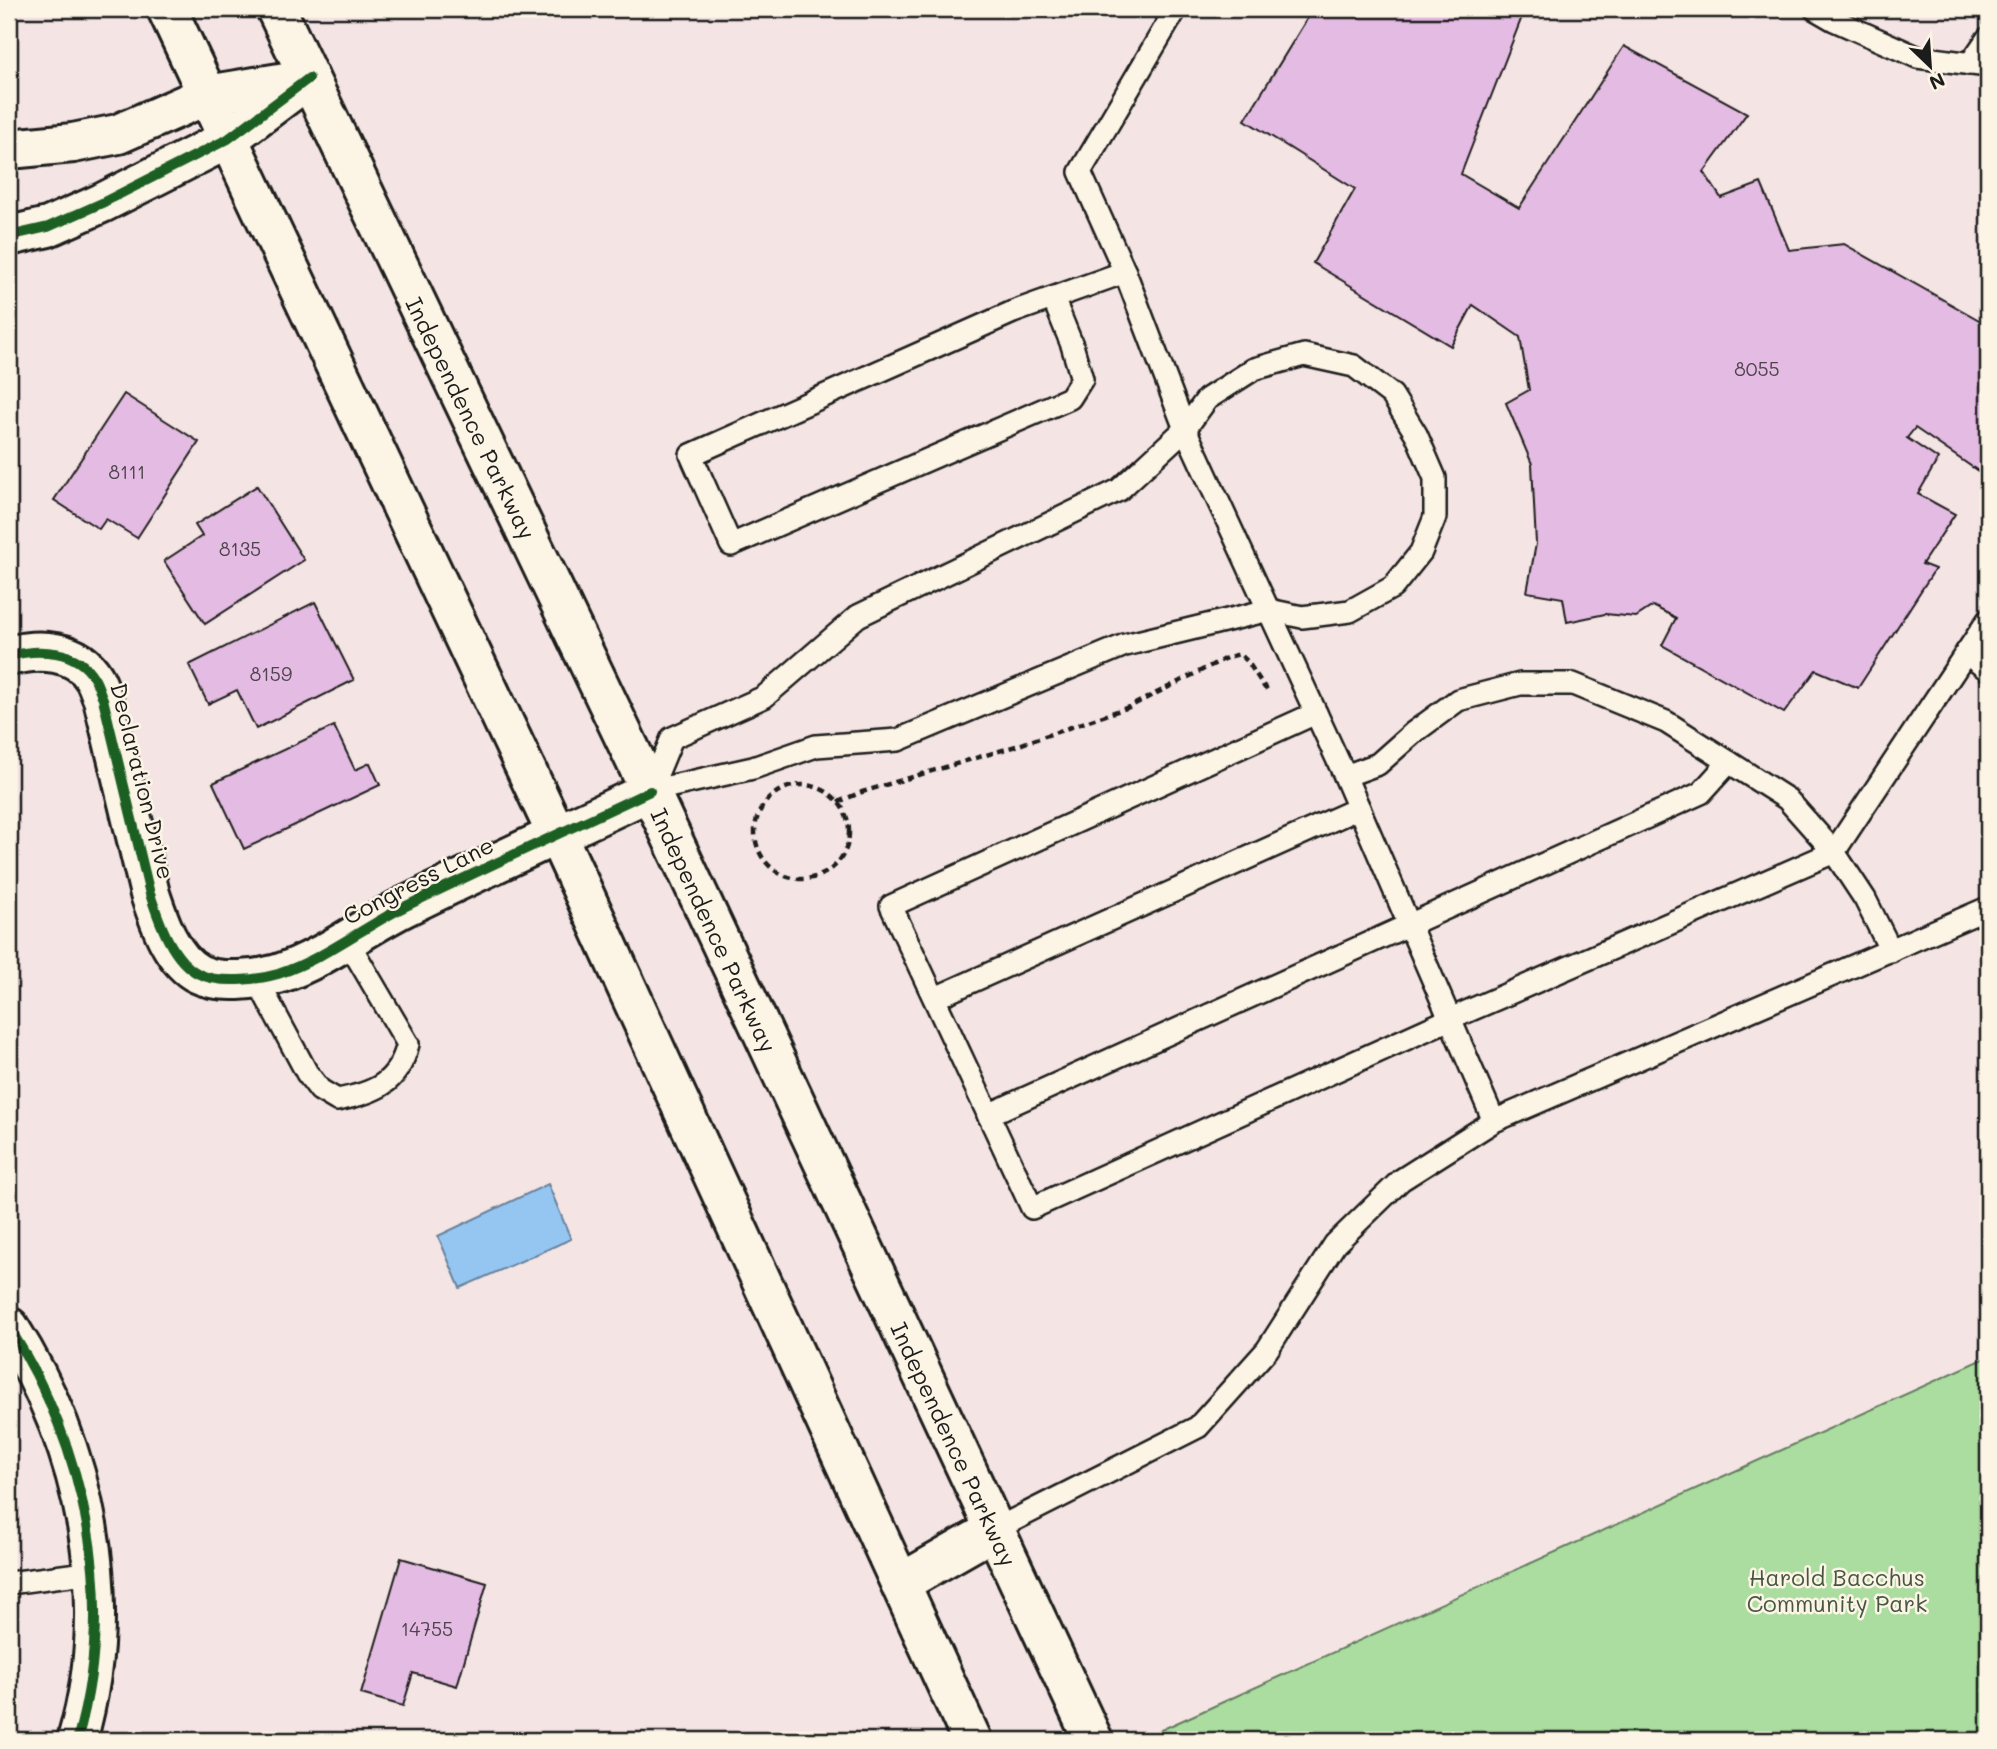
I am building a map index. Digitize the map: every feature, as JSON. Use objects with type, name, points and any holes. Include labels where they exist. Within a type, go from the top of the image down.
[{"type":"main road","points":[[167,9],[557,835],[972,1740]]},
{"type":"main road","name":"Independence Parkway","points":[[276,9],[650,791],[1093,1740]]},
{"type":"main road","points":[[9,149],[72,143],[118,134],[207,95],[309,78]]},
{"type":"main road","points":[[9,236],[59,222],[228,139],[309,78]]},
{"type":"main road","name":"Declaration Drive","points":[[9,656],[44,651],[64,655],[79,661],[94,677],[103,699],[150,894],[159,921],[168,943],[199,974]]},
{"type":"main road","name":"Congress Lane","points":[[199,974],[243,980],[276,974],[302,964],[402,908],[650,791]]},
{"type":"main road","points":[[9,1328],[37,1375],[64,1434],[79,1483],[93,1572],[93,1649],[82,1739]]},
{"type":"main road","points":[[901,1583],[994,1530]]},
{"type":"lane","points":[[1176,9],[1080,172],[1125,272],[1185,429],[1345,776],[1494,1121]]},
{"type":"lane","points":[[1815,9],[1838,15],[1917,57],[1979,65],[1988,38]]},
{"type":"lane","points":[[1053,298],[1082,379],[1070,398],[731,545],[691,455],[1013,312],[1125,272]]},
{"type":"lane","points":[[1304,355],[1354,366],[1392,395],[1416,434],[1435,478],[1435,517],[1421,552],[1393,587],[1350,611],[1302,617],[1269,610],[1125,645],[898,740],[816,746],[753,768],[650,791],[673,738],[764,697],[858,615],[1119,490],[1185,429],[1207,399],[1254,369],[1304,355]]},
{"type":"lane","points":[[1316,713],[891,906],[1031,1208],[1450,1019],[1834,852],[1988,620]]},
{"type":"lane","points":[[1966,653],[1988,670]]},
{"type":"lane","points":[[1345,776],[1378,764],[1413,733],[1458,700],[1520,684],[1573,684],[1666,722],[1787,799],[1834,852],[1866,899],[1892,951]]},
{"type":"lane","points":[[988,1115],[1701,793],[1729,762]]},
{"type":"lane","points":[[935,998],[1359,808]]},
{"type":"lane","points":[[994,1530],[1198,1427],[1266,1350],[1335,1244],[1401,1180],[1494,1121],[1988,908]]},
{"type":"lane","points":[[256,978],[307,1073],[320,1090],[337,1100],[367,1094],[387,1081],[403,1063],[408,1044],[347,940]]},
{"type":"lane","points":[[9,1583],[93,1572]]},
{"type":"path","points":[[838,802],[1129,707],[1228,657],[1240,654],[1265,688],[1297,671]]},
{"type":"path","points":[[798,785],[816,787],[832,795],[838,802],[844,809],[849,827],[848,844],[840,860],[828,871],[815,877],[800,879],[785,876],[772,868],[762,856],[756,842],[755,826],[769,799],[781,790],[798,785]]},
{"type":"green space","name":"Harold Bacchus Community Park","points":[[1988,1357],[1988,1740],[1139,1740],[1172,1725]]},
{"type":"water","points":[[548,1184],[571,1239],[460,1288],[438,1236]]},
{"type":"building","points":[[1313,9],[1525,9],[1461,174],[1519,208],[1624,46],[1747,113],[1704,172],[1721,198],[1761,183],[1789,250],[1844,244],[1988,325],[1988,461],[1981,473],[1915,428],[1907,438],[1938,459],[1918,494],[1955,514],[1922,564],[1935,569],[1858,688],[1816,670],[1784,713],[1662,645],[1676,618],[1653,606],[1636,617],[1605,614],[1567,622],[1563,598],[1527,592],[1536,544],[1532,464],[1506,403],[1529,390],[1520,337],[1473,305],[1451,346],[1313,263],[1355,189],[1245,120]]},
{"type":"building","points":[[124,394],[199,442],[137,538],[106,519],[99,529],[54,500]]},
{"type":"building","points":[[257,486],[304,560],[205,624],[164,561],[202,536],[195,525]]},
{"type":"building","points":[[315,602],[354,680],[256,729],[237,690],[208,704],[189,665]]},
{"type":"building","points":[[334,726],[355,770],[370,763],[380,785],[244,849],[213,783]]},
{"type":"building","points":[[401,1558],[487,1583],[457,1686],[413,1673],[403,1706],[361,1694]]},
{"type":"cycle path","points":[[9,236],[48,227],[102,203],[228,139],[309,78]]},
{"type":"cycle path","points":[[9,656],[32,652],[56,653],[78,661],[94,678],[103,699],[150,894],[158,916],[181,960],[207,977],[227,980],[260,978],[295,968],[404,907],[650,791]]},
{"type":"cycle path","points":[[9,1327],[36,1374],[58,1423],[75,1474],[87,1526],[94,1580],[94,1633],[89,1687],[77,1740]]}]
